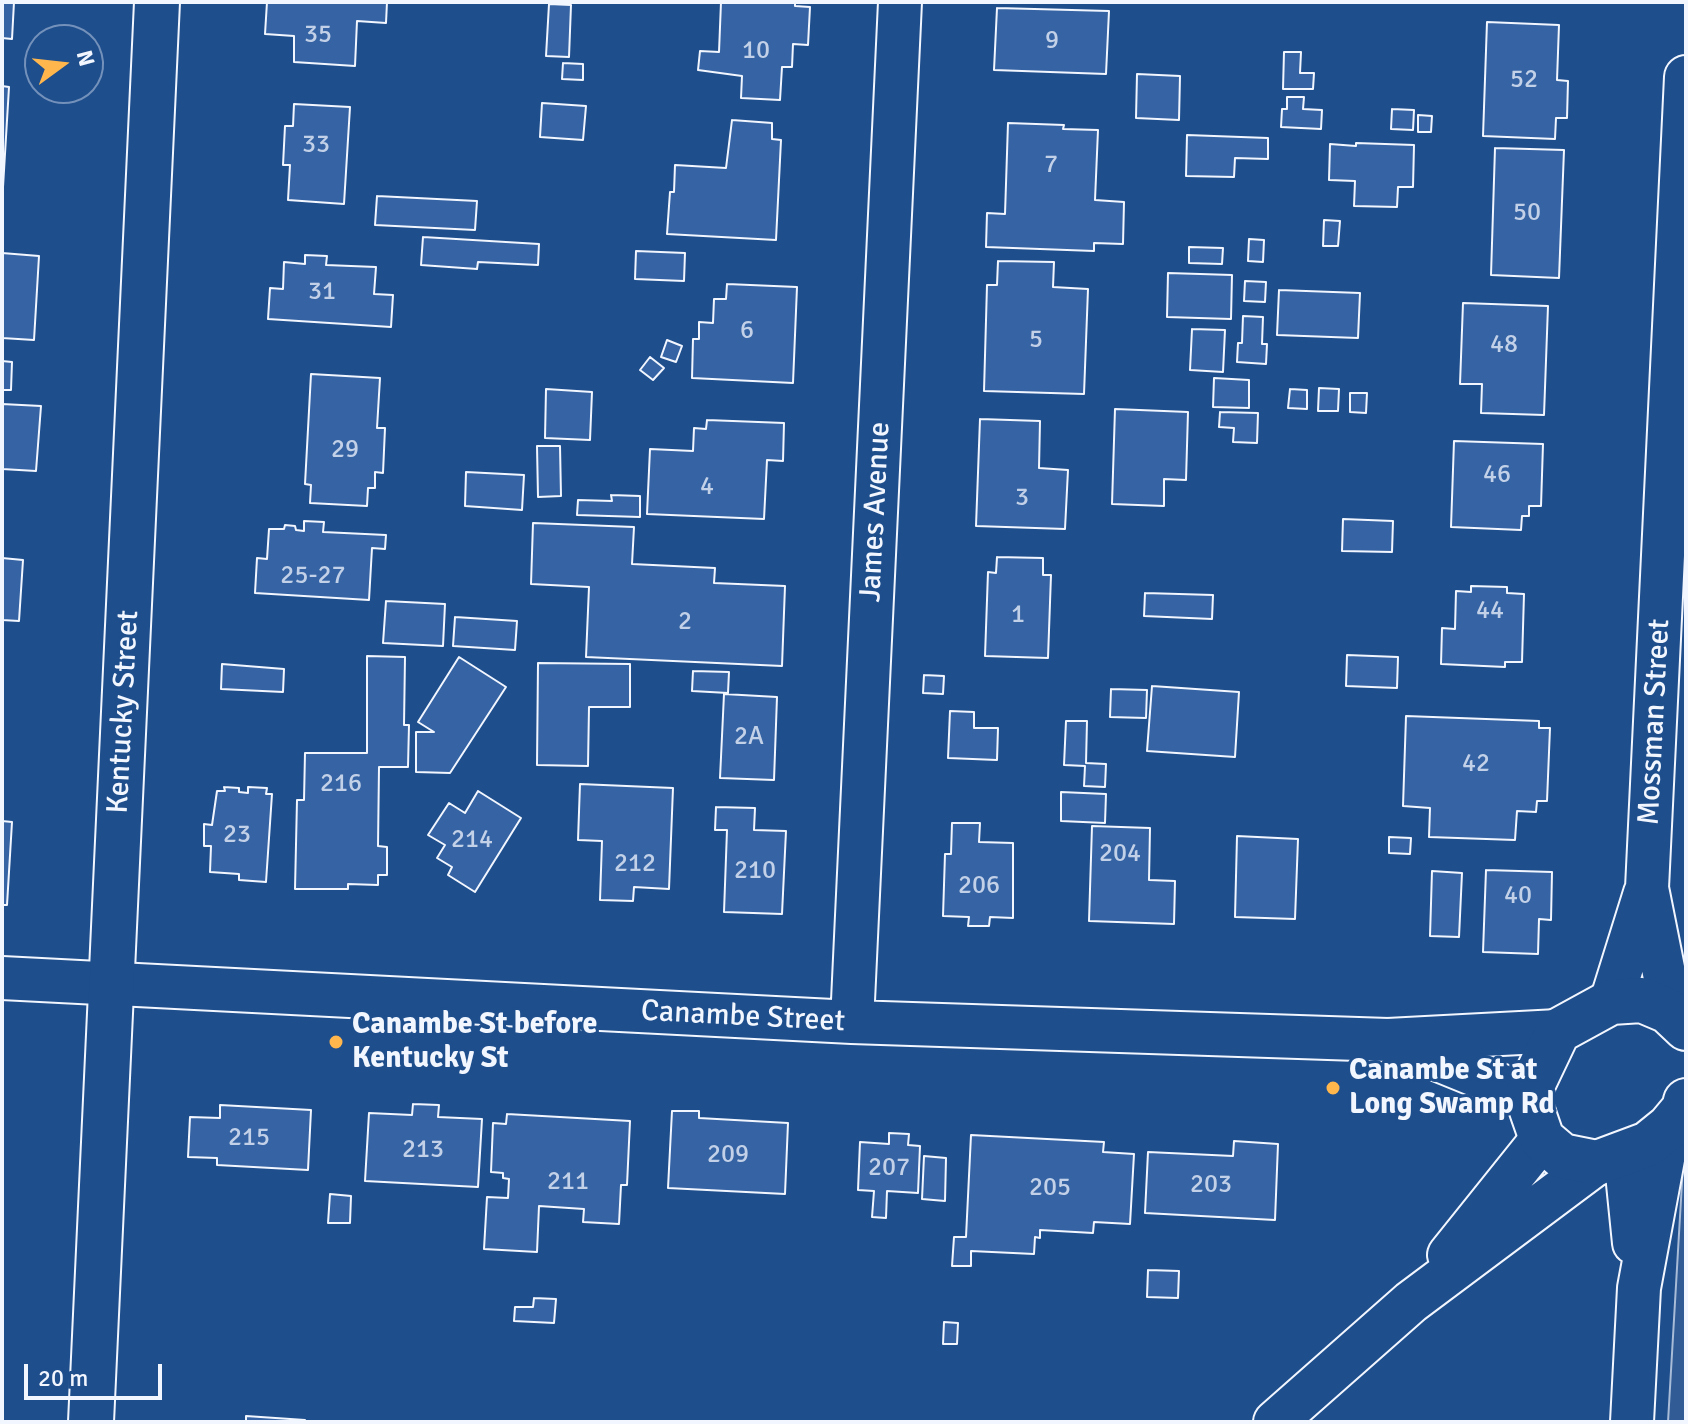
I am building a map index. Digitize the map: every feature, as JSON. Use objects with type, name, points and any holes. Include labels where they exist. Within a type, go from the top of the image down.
[{"type":"street","name":"Kentucky Street","points":[[91,1422],[157,2]]},
{"type":"street","name":"James Avenue","points":[[852,1022],[900,2]]},
{"type":"street","name":"Mossman Street","points":[[1677,1019],[1666,983],[1647,888],[1686,77]]},
{"type":"street","name":"Mossman Street","points":[[1611,1002],[1647,888]]},
{"type":"street","name":"Canambe Street","points":[[2,978],[852,1022],[1388,1040],[1558,1031]]},
{"type":"street","points":[[1611,1158],[1562,1156],[1542,1139],[1527,1096],[1558,1031],[1611,1002],[1642,1000],[1677,1019]]},
{"type":"street","name":"Canambe Street","points":[[1388,1040],[1527,1096]]},
{"type":"street","points":[[1275,1422],[1411,1302],[1611,1158],[1648,1144],[1681,1112]]},
{"type":"street","points":[[1632,1422],[1639,1288],[1681,1112]]},
{"type":"street","points":[[1411,1302],[1542,1139]]},
{"type":"street","points":[[1611,1158],[1639,1288]]},
{"type":"shaded area","points":[[1684,1148],[1686,1422],[1668,1422]]},
{"type":"building","points":[[2,2],[14,2],[12,39],[2,38]]},
{"type":"building","points":[[267,2],[387,2],[386,23],[357,21],[355,66],[294,62],[294,36],[265,34]]},
{"type":"building","points":[[721,2],[795,3],[795,6],[810,7],[808,45],[793,44],[792,67],[782,67],[780,100],[741,98],[742,76],[698,70],[700,51],[719,52]]},
{"type":"building","points":[[549,4],[571,5],[569,57],[546,56]]},
{"type":"building","points":[[997,8],[1109,11],[1106,74],[994,70]]},
{"type":"building","points":[[1487,22],[1559,25],[1557,80],[1568,81],[1567,118],[1556,118],[1555,139],[1483,136]]},
{"type":"building","points":[[1284,52],[1301,52],[1300,73],[1314,73],[1313,89],[1283,89]]},
{"type":"building","points":[[563,63],[583,64],[583,80],[562,79]]},
{"type":"building","points":[[1137,74],[1180,76],[1179,120],[1136,118]]},
{"type":"building","points":[[2,86],[9,87],[3,187],[2,187]]},
{"type":"building","points":[[1287,97],[1304,97],[1303,109],[1322,110],[1321,129],[1281,127],[1282,109],[1287,109]]},
{"type":"building","points":[[542,103],[586,106],[583,140],[540,137]]},
{"type":"building","points":[[294,104],[350,107],[344,204],[288,200],[290,165],[283,165],[285,126],[293,126]]},
{"type":"building","points":[[1392,109],[1414,110],[1413,130],[1391,129]]},
{"type":"building","points":[[1418,115],[1432,116],[1431,132],[1418,132]]},
{"type":"building","points":[[732,120],[772,123],[772,139],[781,140],[776,240],[667,234],[675,165],[726,168]]},
{"type":"building","points":[[1008,123],[1098,130],[1095,200],[1124,202],[1123,244],[1094,243],[1094,251],[986,247],[987,213],[1005,214]]},
{"type":"building","points":[[1187,135],[1268,138],[1268,159],[1235,158],[1234,177],[1186,176]]},
{"type":"building","points":[[1356,143],[1414,145],[1413,187],[1398,187],[1397,207],[1354,206],[1355,181],[1329,180],[1330,144],[1356,146]]},
{"type":"building","points":[[1495,148],[1564,150],[1559,278],[1491,275]]},
{"type":"building","points":[[377,196],[477,201],[475,230],[375,225]]},
{"type":"building","points":[[1324,220],[1340,221],[1338,246],[1323,246]]},
{"type":"building","points":[[423,237],[539,244],[538,265],[478,262],[477,269],[421,265]]},
{"type":"building","points":[[1249,239],[1264,240],[1263,262],[1248,261]]},
{"type":"building","points":[[1189,247],[1223,248],[1222,264],[1189,263]]},
{"type":"building","points":[[636,251],[685,253],[684,281],[635,279]]},
{"type":"building","points":[[2,253],[39,256],[34,340],[2,338]]},
{"type":"building","points":[[305,255],[327,256],[326,265],[376,267],[374,294],[393,295],[391,327],[268,319],[270,288],[283,289],[284,262],[305,264]]},
{"type":"building","points":[[998,261],[1054,262],[1053,287],[1088,289],[1084,394],[984,391],[987,285],[997,285]]},
{"type":"building","points":[[1168,273],[1232,275],[1231,319],[1167,317]]},
{"type":"building","points":[[1245,281],[1266,282],[1265,302],[1244,301]]},
{"type":"building","points":[[727,284],[797,287],[793,383],[692,378],[693,339],[699,339],[699,322],[713,323],[714,299],[726,299]]},
{"type":"building","points":[[1279,290],[1360,293],[1358,338],[1277,335]]},
{"type":"building","points":[[1463,303],[1548,306],[1544,415],[1481,413],[1482,384],[1460,384]]},
{"type":"building","points":[[1243,316],[1263,317],[1262,344],[1267,344],[1266,364],[1237,362],[1238,343],[1242,343]]},
{"type":"building","points":[[1192,329],[1225,330],[1223,372],[1190,370]]},
{"type":"building","points":[[667,340],[682,346],[676,362],[661,357]]},
{"type":"building","points":[[650,357],[664,368],[653,380],[640,370]]},
{"type":"building","points":[[2,361],[12,362],[11,390],[2,390]]},
{"type":"building","points":[[311,374],[380,378],[377,428],[385,428],[383,473],[375,472],[375,488],[368,488],[367,506],[310,503],[311,485],[305,484]]},
{"type":"building","points":[[1214,378],[1249,380],[1249,408],[1213,407]]},
{"type":"building","points":[[1319,388],[1339,389],[1338,411],[1318,411]]},
{"type":"building","points":[[546,389],[592,392],[590,440],[545,438]]},
{"type":"building","points":[[1290,389],[1307,390],[1307,409],[1288,408]]},
{"type":"building","points":[[1350,393],[1367,393],[1366,413],[1350,412]]},
{"type":"building","points":[[2,404],[41,406],[36,471],[2,469]]},
{"type":"building","points":[[1115,409],[1188,412],[1186,480],[1164,479],[1164,506],[1112,504]]},
{"type":"building","points":[[1220,412],[1258,413],[1257,443],[1233,442],[1234,428],[1219,427]]},
{"type":"building","points":[[980,419],[1040,421],[1039,468],[1068,470],[1065,529],[976,526]]},
{"type":"building","points":[[707,420],[784,423],[783,461],[767,460],[764,519],[647,514],[650,449],[693,451],[694,428],[706,429]]},
{"type":"building","points":[[1454,441],[1543,444],[1541,506],[1529,506],[1529,516],[1522,516],[1521,530],[1451,527]]},
{"type":"building","points":[[537,446],[560,446],[561,496],[538,497]]},
{"type":"building","points":[[466,472],[524,475],[522,510],[465,506]]},
{"type":"building","points":[[611,495],[640,496],[640,517],[577,515],[578,500],[612,501]]},
{"type":"building","points":[[1343,519],[1393,521],[1392,552],[1342,551]]},
{"type":"building","points":[[304,521],[324,522],[323,532],[386,535],[385,549],[372,548],[369,600],[255,593],[257,558],[267,559],[269,529],[284,529],[285,525],[304,531]]},
{"type":"building","points":[[533,523],[634,527],[632,564],[715,568],[714,583],[785,586],[782,666],[586,657],[589,587],[531,584]]},
{"type":"building","points":[[997,557],[1043,558],[1043,575],[1051,575],[1048,658],[985,656],[988,572],[996,573]]},
{"type":"building","points":[[2,558],[23,560],[19,621],[2,620]]},
{"type":"building","points":[[1471,586],[1507,587],[1507,593],[1524,594],[1522,662],[1505,662],[1505,667],[1441,664],[1442,628],[1455,629],[1456,591],[1471,592]]},
{"type":"building","points":[[1145,593],[1213,595],[1212,619],[1144,616]]},
{"type":"building","points":[[386,601],[445,604],[443,646],[383,643]]},
{"type":"building","points":[[455,617],[517,621],[515,650],[453,646]]},
{"type":"building","points":[[1347,655],[1398,657],[1397,688],[1346,686]]},
{"type":"building","points":[[367,656],[405,657],[404,725],[409,725],[408,767],[379,767],[378,846],[387,847],[387,875],[378,875],[378,885],[348,884],[348,889],[295,889],[297,800],[304,800],[305,753],[367,753]]},
{"type":"building","points":[[459,657],[506,687],[450,773],[416,772],[416,732],[434,732],[418,722]]},
{"type":"building","points":[[538,663],[630,664],[630,707],[589,707],[588,766],[537,765]]},
{"type":"building","points":[[222,664],[284,669],[283,692],[221,689]]},
{"type":"building","points":[[693,671],[729,672],[728,693],[692,691]]},
{"type":"building","points":[[924,675],[944,676],[943,694],[923,693]]},
{"type":"building","points":[[1152,686],[1239,692],[1235,757],[1147,751]]},
{"type":"building","points":[[1111,689],[1147,690],[1146,718],[1110,717]]},
{"type":"building","points":[[724,694],[777,697],[774,780],[720,778]]},
{"type":"building","points":[[950,711],[974,712],[974,728],[998,728],[997,760],[948,758]]},
{"type":"building","points":[[1406,716],[1539,721],[1539,728],[1550,728],[1547,801],[1537,801],[1536,812],[1517,811],[1515,840],[1429,837],[1430,808],[1403,806]]},
{"type":"building","points":[[1066,721],[1087,721],[1086,763],[1106,764],[1105,787],[1084,786],[1085,766],[1064,765]]},
{"type":"building","points":[[580,784],[673,788],[669,889],[634,887],[633,901],[600,900],[602,841],[578,840]]},
{"type":"building","points":[[224,787],[239,788],[239,792],[248,793],[248,787],[267,788],[266,794],[272,794],[266,882],[239,880],[239,874],[210,872],[211,846],[204,846],[204,824],[212,825],[217,791],[225,791]]},
{"type":"building","points":[[478,791],[521,818],[475,892],[448,875],[452,867],[437,858],[445,845],[428,835],[449,803],[465,813]]},
{"type":"building","points":[[1061,792],[1106,794],[1105,823],[1061,821]]},
{"type":"building","points":[[716,807],[755,808],[754,830],[786,831],[782,914],[724,912],[727,830],[715,830]]},
{"type":"building","points":[[2,821],[12,822],[7,905],[2,905]]},
{"type":"building","points":[[952,823],[980,823],[979,842],[1013,843],[1013,918],[990,917],[989,926],[968,926],[969,917],[943,916],[945,854],[951,854]]},
{"type":"building","points":[[1092,826],[1150,828],[1149,880],[1175,881],[1174,924],[1089,921]]},
{"type":"building","points":[[1237,836],[1298,839],[1295,919],[1235,917]]},
{"type":"building","points":[[1389,837],[1411,838],[1410,854],[1389,853]]},
{"type":"building","points":[[1486,870],[1552,872],[1551,920],[1539,919],[1538,954],[1483,952]]},
{"type":"building","points":[[1432,871],[1462,873],[1459,937],[1430,936]]},
{"type":"building","points":[[413,1104],[439,1105],[438,1117],[482,1119],[478,1187],[365,1181],[369,1113],[412,1115]]},
{"type":"building","points":[[220,1105],[311,1110],[308,1170],[217,1165],[217,1158],[188,1157],[190,1117],[220,1118]]},
{"type":"building","points":[[672,1111],[699,1111],[699,1118],[788,1123],[785,1194],[668,1188]]},
{"type":"building","points":[[507,1114],[630,1121],[627,1185],[621,1185],[619,1224],[583,1222],[584,1209],[539,1206],[537,1252],[484,1249],[487,1197],[508,1198],[509,1179],[503,1178],[503,1173],[491,1172],[493,1123],[506,1124]]},
{"type":"building","points":[[889,1133],[909,1134],[908,1145],[920,1146],[918,1193],[887,1191],[886,1218],[872,1217],[874,1191],[858,1190],[860,1142],[889,1144]]},
{"type":"building","points":[[971,1135],[1104,1142],[1103,1152],[1134,1154],[1130,1224],[1094,1222],[1093,1233],[1040,1230],[1040,1238],[1035,1237],[1034,1254],[971,1251],[971,1266],[952,1266],[954,1237],[966,1237]]},
{"type":"building","points":[[1234,1141],[1278,1144],[1275,1220],[1145,1213],[1148,1152],[1233,1156]]},
{"type":"building","points":[[924,1156],[946,1158],[945,1201],[922,1199]]},
{"type":"building","points":[[330,1194],[351,1196],[350,1223],[328,1223]]},
{"type":"building","points":[[1148,1270],[1179,1271],[1178,1298],[1147,1297]]},
{"type":"building","points":[[534,1298],[556,1299],[554,1323],[514,1321],[515,1307],[533,1307]]},
{"type":"building","points":[[944,1322],[958,1323],[957,1344],[943,1344]]},
{"type":"building","points":[[246,1416],[305,1420],[305,1422],[246,1422]]},
{"type":"place","name":"Canambe St before Kentucky St","points":[[336,1042]]},
{"type":"place","name":"Canambe St at Long Swamp Rd","points":[[1333,1088]]}]
